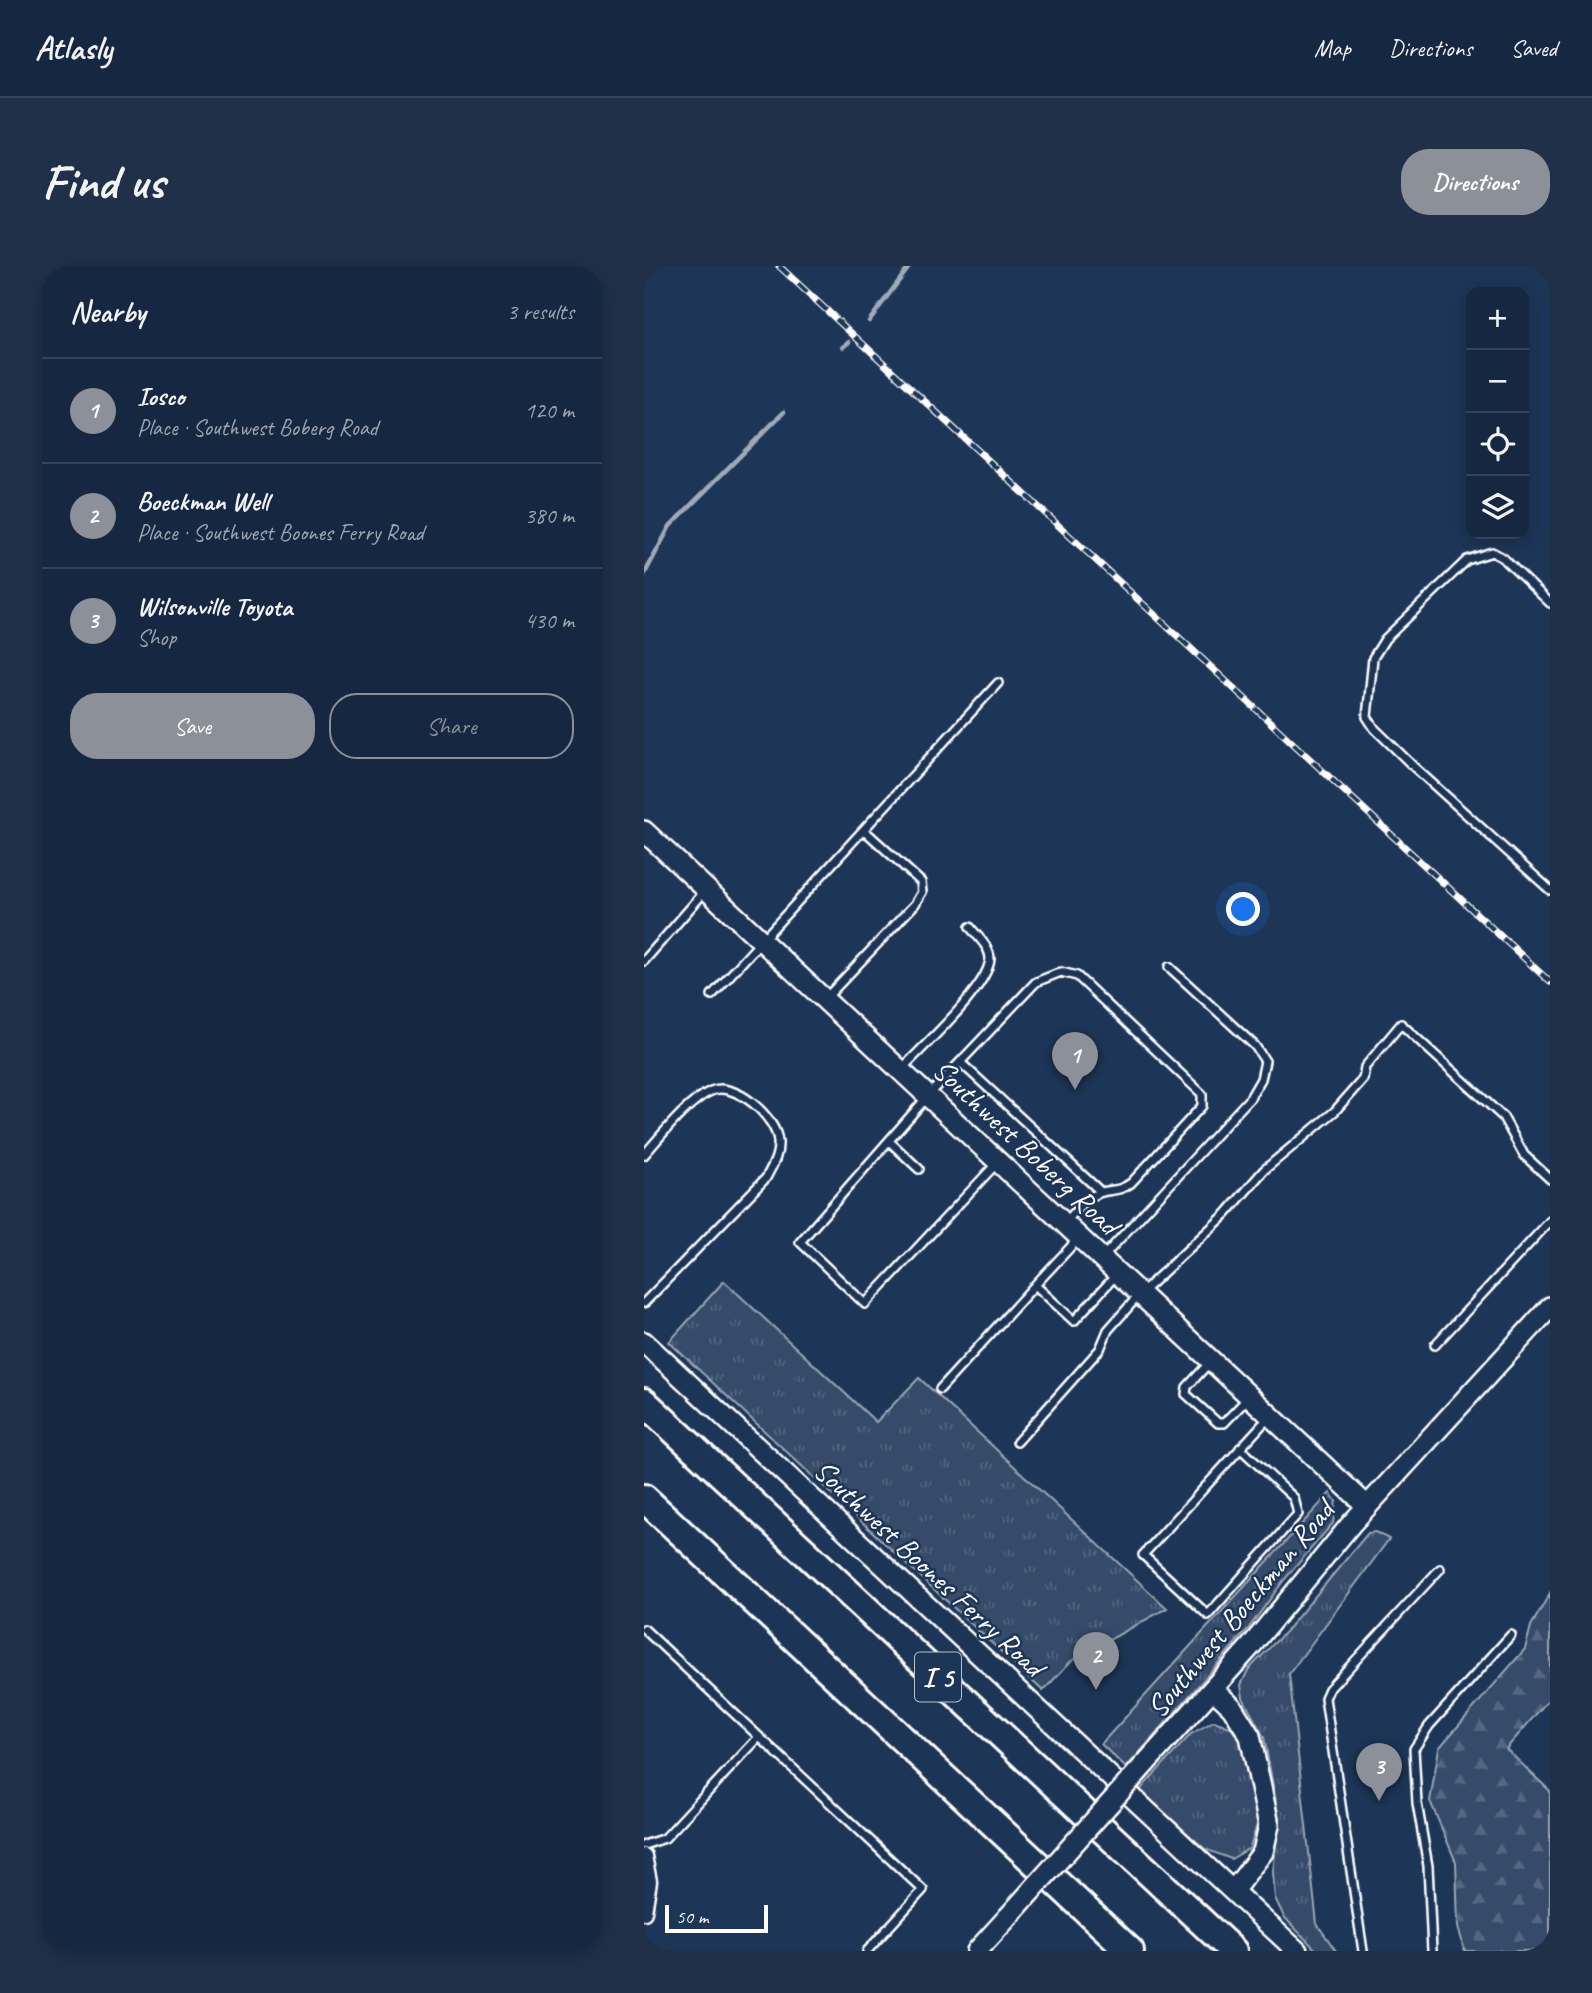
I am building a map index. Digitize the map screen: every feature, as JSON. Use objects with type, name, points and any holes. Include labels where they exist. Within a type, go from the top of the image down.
[{"type":"highway","name":"I 5","points":[[644,1402],[1233,1951]]},
{"type":"highway","name":"I 5","points":[[644,1499],[1130,1951]]},
{"type":"street","name":"Southwest Boberg Road","points":[[646,838],[707,889],[1367,1506]]},
{"type":"street","name":"Southwest Boeckman Road","points":[[977,1951],[1213,1689],[1367,1506],[1550,1307]]},
{"type":"street","name":"Southwest Boones Ferry Road","points":[[644,1342],[1297,1951]]},
{"type":"street","points":[[1213,1689],[1232,1707],[1251,1736],[1269,1825],[1263,1852],[1233,1891]]},
{"type":"street","points":[[644,1856],[649,1881],[644,1912]]},
{"type":"lane","points":[[1550,603],[1503,558],[1492,552],[1467,560],[1385,639],[1373,658],[1367,716],[1375,729],[1413,767],[1550,890]]},
{"type":"lane","points":[[712,995],[998,683]]},
{"type":"lane","points":[[825,1000],[915,904],[922,892],[921,882],[864,830]]},
{"type":"lane","points":[[644,961],[707,889]]},
{"type":"lane","points":[[901,1071],[972,995],[986,971],[990,958],[987,948],[970,927]]},
{"type":"lane","points":[[1101,1258],[1250,1098],[1261,1079],[1265,1061],[1255,1045],[1169,967]]},
{"type":"lane","points":[[998,1162],[865,1304],[800,1242],[928,1096],[1036,982],[1061,972],[1077,976],[1202,1094],[1202,1106],[1131,1183],[1119,1192],[1101,1192],[1086,1200],[1064,1223]]},
{"type":"lane","points":[[1017,1442],[1100,1349],[1108,1330],[1140,1294],[1186,1253],[1264,1170],[1335,1111],[1363,1079],[1365,1066],[1401,1024],[1503,1117],[1524,1155],[1550,1179]]},
{"type":"lane","points":[[960,1062],[1101,1192]]},
{"type":"lane","points":[[644,1155],[699,1098],[712,1090],[726,1089],[741,1096],[771,1122],[778,1140],[777,1157],[766,1178],[644,1303]]},
{"type":"lane","points":[[889,1141],[919,1169]]},
{"type":"lane","points":[[1435,1345],[1550,1221]]},
{"type":"lane","points":[[940,1389],[1080,1238]]},
{"type":"lane","points":[[1035,1285],[1074,1321],[1118,1273]]},
{"type":"lane","points":[[1211,1360],[1186,1387],[1186,1394],[1218,1423],[1224,1423],[1250,1396]]},
{"type":"lane","points":[[1240,1448],[1294,1498],[1298,1514],[1208,1615],[1143,1555],[1240,1448],[1271,1416]]},
{"type":"lane","points":[[1363,1951],[1325,1699],[1329,1689],[1440,1569]]},
{"type":"lane","points":[[644,1629],[923,1890],[867,1951]]},
{"type":"lane","points":[[1432,1951],[1428,1866],[1417,1803],[1414,1749],[1429,1726],[1511,1634]]},
{"type":"lane","points":[[644,1845],[665,1838],[759,1737]]},
{"type":"green space","points":[[724,1281],[876,1422],[919,1378],[1167,1608],[1071,1661],[1043,1691],[669,1342]]},
{"type":"green space","points":[[1330,1493],[1336,1501],[1333,1523],[1284,1580],[1248,1629],[1126,1768],[1101,1744]]},
{"type":"green space","points":[[1375,1532],[1389,1539],[1289,1674],[1317,1924],[1336,1951],[1317,1951],[1284,1917],[1275,1898],[1273,1872],[1279,1818],[1264,1737],[1243,1698],[1241,1685],[1248,1670],[1286,1631],[1368,1533]]},
{"type":"green space","points":[[1550,1593],[1550,1698],[1506,1749],[1550,1791],[1550,1945],[1545,1951],[1465,1951],[1458,1927],[1456,1862],[1430,1801],[1439,1748],[1525,1649],[1531,1626]]},
{"type":"green space","points":[[1214,1721],[1230,1727],[1243,1744],[1259,1817],[1250,1848],[1231,1859],[1205,1849],[1139,1791],[1191,1734]]},
{"type":"waterway","points":[[869,321],[910,266]]},
{"type":"waterway","points":[[843,347],[849,342]]},
{"type":"waterway","points":[[644,575],[670,526],[784,412]]},
{"type":"railway","points":[[779,266],[1550,982]]},
{"type":"place","name":"Iosco","points":[[1075,1090]]},
{"type":"place","name":"Boeckman Well","points":[[1096,1690]]},
{"type":"place","name":"Wilsonville Toyota","points":[[1379,1801]]}]
